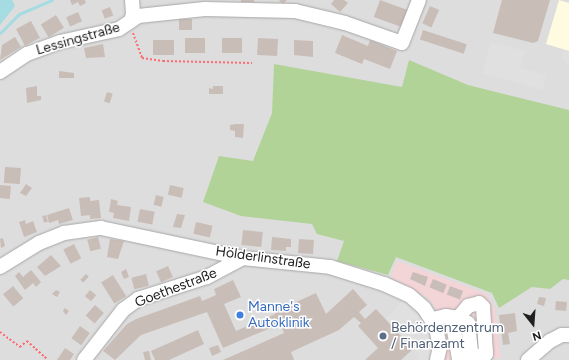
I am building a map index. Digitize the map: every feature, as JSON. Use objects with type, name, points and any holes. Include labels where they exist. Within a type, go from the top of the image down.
[{"type":"street","points":[[131,21],[133,14],[132,0]]},
{"type":"street","points":[[295,11],[307,0]]},
{"type":"street","name":"Lessingstraße","points":[[0,72],[27,54],[60,42],[120,29],[138,16],[200,5],[295,11],[325,17],[402,43],[419,0]]},
{"type":"street","name":"Hölderlinstraße","points":[[0,267],[39,243],[64,233],[101,228],[242,258],[330,267],[354,274],[409,295],[433,319]]},
{"type":"street","name":"Goethestraße","points":[[84,360],[123,310],[138,299],[207,277],[242,258]]},
{"type":"street","points":[[479,303],[483,307],[486,354],[462,360],[453,325],[458,318],[468,306],[479,303]]},
{"type":"street","points":[[437,360],[440,347],[433,319],[446,316],[458,318]]},
{"type":"street","points":[[528,360],[550,341],[562,335],[569,335]]},
{"type":"path","points":[[131,21],[136,45],[142,58],[163,61],[252,63]]},
{"type":"path","points":[[0,332],[20,347],[27,341],[48,360]]},
{"type":"shaded area","points":[[0,0],[569,0],[569,360],[0,360]]},
{"type":"shaded area","points":[[559,0],[569,3],[569,51],[546,44]]},
{"type":"shaded area","points":[[491,42],[525,51],[520,68],[547,75],[542,90],[482,73]]},
{"type":"shaded area","points":[[563,51],[569,53],[569,66],[562,56]]},
{"type":"shaded area","points":[[397,261],[487,294],[495,309],[501,358],[445,360],[446,353],[441,316],[428,298],[391,277]]},
{"type":"shaded area","points":[[404,300],[427,324],[431,335],[432,360],[418,360],[416,350],[386,318]]},
{"type":"green space","points":[[409,60],[468,85],[569,110],[569,280],[563,279],[550,289],[532,287],[499,308],[492,293],[396,257],[388,275],[337,261],[344,241],[317,234],[312,224],[241,216],[203,202],[219,156],[253,161],[272,113],[274,64],[402,87]]},
{"type":"water","points":[[0,0],[12,0],[15,6],[0,25]]},
{"type":"building","points":[[70,0],[85,0],[86,3],[80,6],[78,2],[72,5]]},
{"type":"building","points":[[241,0],[254,0],[254,2],[241,2]]},
{"type":"building","points":[[279,0],[287,0],[283,4]]},
{"type":"building","points":[[334,0],[344,0],[348,3],[340,12],[331,4]]},
{"type":"building","points":[[380,0],[408,10],[402,27],[374,17]]},
{"type":"building","points":[[502,0],[550,0],[538,41],[533,43],[493,33]]},
{"type":"building","points":[[430,6],[439,10],[431,27],[422,23]]},
{"type":"building","points":[[110,7],[113,15],[105,19],[102,10]]},
{"type":"building","points":[[78,12],[82,21],[70,26],[66,17]]},
{"type":"building","points":[[56,15],[64,28],[49,37],[41,25]]},
{"type":"building","points":[[179,19],[192,19],[192,30],[179,30]]},
{"type":"building","points":[[31,21],[40,38],[25,46],[16,29]]},
{"type":"building","points":[[423,30],[467,44],[464,54],[420,40]]},
{"type":"building","points":[[342,35],[368,46],[370,40],[397,51],[390,69],[364,59],[362,64],[335,53]]},
{"type":"building","points":[[15,37],[21,47],[0,60],[2,45]]},
{"type":"building","points":[[185,38],[205,38],[205,53],[185,53]]},
{"type":"building","points":[[222,38],[242,38],[242,53],[222,53]]},
{"type":"building","points":[[258,38],[278,39],[277,56],[257,55]]},
{"type":"building","points":[[153,40],[174,40],[174,55],[153,55]]},
{"type":"building","points":[[294,40],[313,41],[313,57],[294,55]]},
{"type":"building","points":[[103,44],[105,57],[86,58],[84,48]]},
{"type":"building","points":[[59,71],[74,73],[74,78],[59,78]]},
{"type":"building","points":[[37,86],[37,96],[41,96],[41,100],[27,103],[26,88]]},
{"type":"building","points":[[213,86],[223,86],[223,94],[209,94],[209,88],[213,89]]},
{"type":"building","points":[[107,92],[113,94],[110,103],[104,102]]},
{"type":"building","points":[[244,124],[243,138],[235,137],[235,131],[230,130],[230,125]]},
{"type":"building","points":[[5,167],[21,168],[20,184],[4,183]]},
{"type":"building","points":[[26,184],[32,188],[26,196],[20,193]]},
{"type":"building","points":[[0,185],[11,186],[10,199],[0,198]]},
{"type":"building","points":[[170,185],[184,188],[182,198],[168,195]]},
{"type":"building","points":[[156,195],[164,197],[161,207],[154,205]]},
{"type":"building","points":[[90,197],[90,201],[99,200],[101,218],[90,219],[90,215],[81,216],[79,198]]},
{"type":"building","points":[[111,199],[118,201],[117,205],[131,207],[129,221],[113,218],[114,213],[109,212]]},
{"type":"building","points":[[69,208],[73,220],[59,224],[58,220],[49,223],[47,215]]},
{"type":"building","points":[[140,209],[155,212],[152,225],[138,222]]},
{"type":"building","points":[[177,214],[185,215],[181,228],[173,227]]},
{"type":"building","points":[[46,215],[48,222],[44,223],[42,216]]},
{"type":"building","points":[[25,220],[26,224],[33,221],[37,232],[24,237],[19,222]]},
{"type":"building","points":[[196,222],[213,226],[210,238],[193,234]]},
{"type":"building","points":[[243,230],[263,232],[261,247],[241,245]]},
{"type":"building","points":[[98,237],[101,249],[90,251],[87,240]]},
{"type":"building","points":[[272,237],[291,239],[291,247],[286,247],[286,251],[271,250]]},
{"type":"building","points":[[3,238],[5,246],[1,248],[0,239]]},
{"type":"building","points":[[110,239],[124,241],[118,259],[107,257]]},
{"type":"building","points":[[299,239],[314,240],[313,254],[298,253]]},
{"type":"building","points":[[74,244],[81,258],[71,264],[63,249]]},
{"type":"building","points":[[51,255],[61,266],[45,276],[37,267]]},
{"type":"building","points":[[168,266],[173,277],[161,282],[156,271]]},
{"type":"building","points":[[126,269],[129,277],[124,279],[121,272]]},
{"type":"building","points":[[31,270],[41,282],[36,287],[33,283],[25,290],[15,276],[19,272],[23,277]]},
{"type":"building","points":[[413,272],[428,277],[425,286],[410,279]]},
{"type":"building","points":[[86,274],[89,277],[83,282],[80,280]]},
{"type":"building","points":[[146,274],[149,286],[134,289],[131,278]]},
{"type":"building","points":[[113,275],[126,296],[114,304],[101,282]]},
{"type":"building","points":[[433,279],[447,285],[443,293],[429,287]]},
{"type":"building","points":[[233,280],[241,297],[224,304],[236,331],[275,314],[274,312],[316,293],[326,314],[353,289],[367,305],[359,312],[365,319],[376,309],[413,349],[401,360],[365,360],[378,348],[358,326],[361,323],[354,317],[339,330],[291,352],[294,360],[223,360],[284,333],[280,324],[223,348],[207,312],[141,335],[115,360],[103,351],[127,324],[136,319],[200,296],[202,301],[216,295],[214,289]]},
{"type":"building","points":[[13,286],[23,298],[13,307],[3,294]]},
{"type":"building","points":[[450,286],[463,291],[460,299],[447,294]]},
{"type":"building","points":[[56,290],[60,292],[57,297],[52,294]]},
{"type":"building","points":[[90,290],[96,295],[91,301],[85,296]]},
{"type":"building","points":[[539,297],[546,298],[544,306],[537,304]]},
{"type":"building","points":[[556,301],[567,302],[566,311],[555,310]]},
{"type":"building","points":[[95,305],[104,313],[95,323],[86,315]]},
{"type":"building","points":[[65,308],[69,311],[66,315],[63,311]]},
{"type":"building","points":[[515,313],[517,331],[508,333],[510,344],[503,345],[499,315]]},
{"type":"building","points":[[80,326],[90,333],[81,345],[71,338]]},
{"type":"building","points":[[198,330],[204,344],[169,360],[155,360],[151,351]]},
{"type":"building","points":[[218,345],[221,352],[212,356],[209,348]]},
{"type":"building","points":[[65,348],[74,354],[70,360],[57,360]]},
{"type":"building","points":[[149,351],[151,360],[145,360],[143,352]]},
{"type":"waterway","points":[[0,33],[19,14],[52,0]]},
{"type":"place","name":"Manne's Autoklinik","points":[[240,315]]},
{"type":"place","name":"Behördenzentrum / Finanzamt","points":[[383,336]]}]
